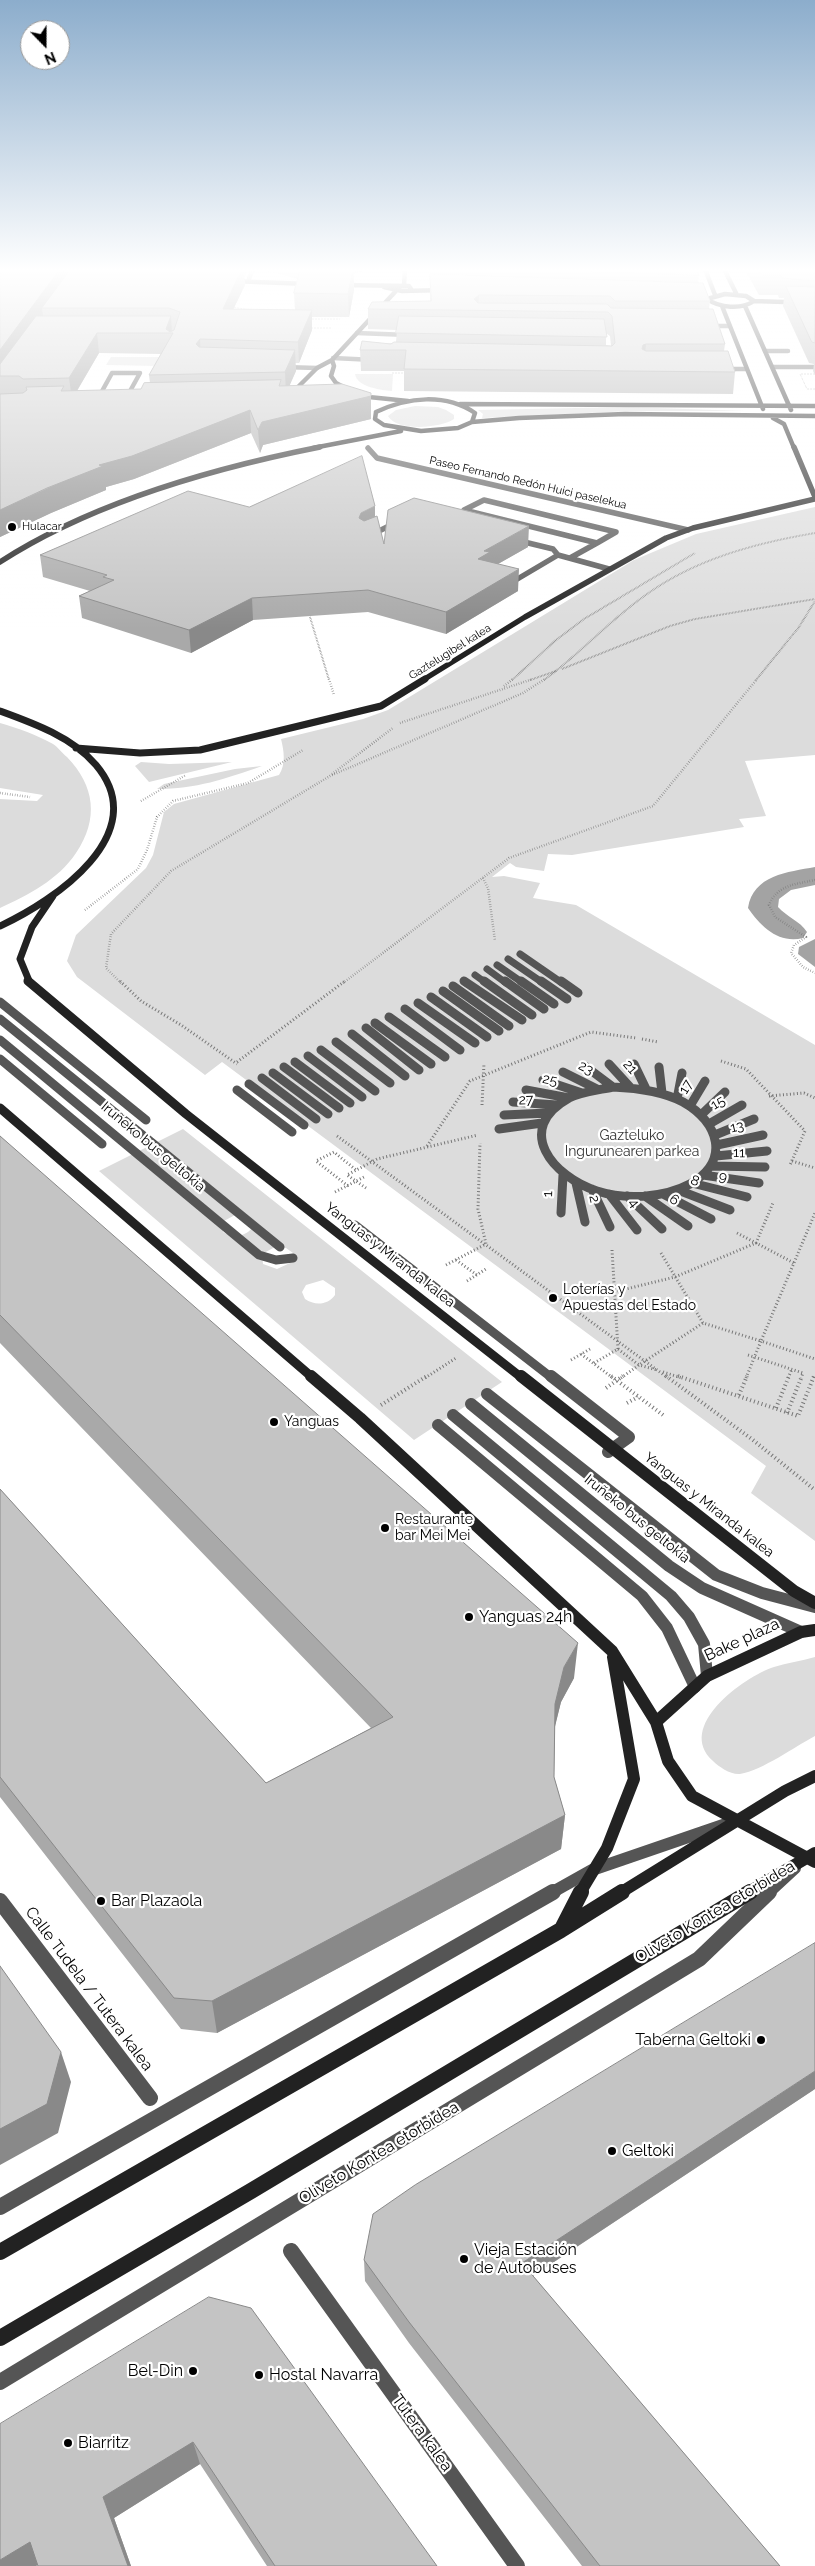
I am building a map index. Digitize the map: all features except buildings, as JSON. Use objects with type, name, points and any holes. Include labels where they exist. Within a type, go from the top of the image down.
[{"type":"street","points":[[103,389],[100,393],[129,393],[131,389]]},
{"type":"street","points":[[295,389],[286,397],[297,397]]},
{"type":"street","points":[[345,389],[366,396]]},
{"type":"street","points":[[754,389],[766,416],[782,422],[815,498]]},
{"type":"street","points":[[783,389],[793,416]]},
{"type":"street","points":[[110,400],[114,393]]},
{"type":"street","points":[[346,396],[366,396],[408,401],[435,400],[460,404],[815,406]]},
{"type":"street","points":[[408,401],[386,406],[376,412],[375,418],[384,425],[404,430],[434,431],[458,428],[472,422],[625,414],[815,416]]},
{"type":"street","points":[[460,404],[475,413],[472,422]]},
{"type":"street","points":[[368,409],[376,412]]},
{"type":"street","points":[[782,422],[793,416]]},
{"type":"street","points":[[0,562],[104,509],[163,487],[239,464],[404,430]]},
{"type":"street","name":"Paseo Fernando Redón Huici paselekua","points":[[368,448],[378,458],[688,530]]},
{"type":"street","name":"Gaztelugibel kalea","points":[[76,748],[140,752],[200,750],[347,716],[381,706],[525,617],[666,538],[688,530],[815,498]]},
{"type":"street","points":[[570,558],[597,543],[616,532],[484,500],[464,510],[597,543]]},
{"type":"street","points":[[364,538],[405,518]]},
{"type":"street","points":[[506,537],[553,549],[558,555],[609,569]]},
{"type":"street","points":[[514,581],[558,555]]},
{"type":"street","points":[[0,711],[34,724],[76,748],[92,761],[104,775],[111,790],[114,807],[112,824],[105,842],[93,860],[76,878],[53,896],[16,920],[0,926]]},
{"type":"street","name":"Yanguas y Miranda kalea","points":[[53,896],[32,927],[20,959],[28,981],[186,1114],[786,1585],[815,1605]]},
{"type":"street","points":[[520,954],[578,993]]},
{"type":"street","points":[[508,960],[567,998]]},
{"type":"street","points":[[497,965],[554,1004]]},
{"type":"street","points":[[487,969],[544,1009]]},
{"type":"street","points":[[475,975],[532,1015]]},
{"type":"street","points":[[464,980],[522,1020]]},
{"type":"street","points":[[453,986],[509,1026]]},
{"type":"street","points":[[443,991],[499,1031]]},
{"type":"street","points":[[431,997],[487,1037]]},
{"type":"street","points":[[0,1002],[146,1120]]},
{"type":"street","points":[[418,1003],[475,1043]]},
{"type":"street","points":[[405,1009],[460,1050]]},
{"type":"street","points":[[389,1017],[445,1057]]},
{"type":"street","name":"Iruñeko bus geltokia","points":[[0,1019],[280,1247]]},
{"type":"street","points":[[376,1023],[431,1064]]},
{"type":"street","points":[[366,1028],[419,1070]]},
{"type":"street","points":[[352,1034],[405,1076]]},
{"type":"street","name":"Iruñeko bus geltokia","points":[[0,1040],[259,1255],[268,1259],[283,1261],[293,1258]]},
{"type":"street","points":[[336,1042],[390,1084]]},
{"type":"street","points":[[321,1050],[375,1090]]},
{"type":"street","points":[[308,1056],[362,1097]]},
{"type":"street","points":[[0,1059],[102,1144]]},
{"type":"street","points":[[295,1062],[350,1103]]},
{"type":"street","name":"21","points":[[609,1064],[630,1087]]},
{"type":"street","points":[[634,1064],[646,1089]]},
{"type":"street","points":[[585,1066],[613,1087]]},
{"type":"street","points":[[284,1067],[339,1108]]},
{"type":"street","points":[[659,1067],[662,1093]]},
{"type":"street","name":"23","points":[[563,1072],[597,1089]]},
{"type":"street","points":[[273,1073],[328,1114]]},
{"type":"street","points":[[677,1099],[682,1073]]},
{"type":"street","points":[[262,1078],[316,1119]]},
{"type":"street","points":[[543,1080],[582,1093]]},
{"type":"street","name":"17","points":[[690,1106],[705,1081]]},
{"type":"street","points":[[249,1084],[304,1125]]},
{"type":"street","points":[[630,1087],[662,1093],[677,1099],[690,1106],[709,1124],[715,1135],[717,1145],[716,1156],[711,1166],[703,1175],[678,1190],[662,1194],[627,1196],[609,1194],[576,1183],[563,1175],[544,1155],[540,1134],[542,1123],[548,1113],[557,1105],[569,1098],[597,1089],[630,1087]]},
{"type":"street","points":[[237,1090],[292,1132]]},
{"type":"street","name":"25","points":[[526,1090],[569,1098]]},
{"type":"street","points":[[701,1115],[725,1092]]},
{"type":"street","points":[[513,1102],[557,1105]]},
{"type":"street","name":"15","points":[[709,1124],[742,1105]]},
{"type":"street","points":[[0,1108],[360,1418],[612,1651],[656,1722],[668,1762],[692,1796],[812,1857]]},
{"type":"street","name":"27","points":[[504,1115],[548,1113]]},
{"type":"street","points":[[715,1135],[754,1119]]},
{"type":"street","points":[[499,1129],[542,1123]]},
{"type":"street","name":"13","points":[[717,1145],[763,1134]]},
{"type":"street","points":[[716,1156],[767,1151]]},
{"type":"street","name":"11","points":[[711,1166],[766,1167]]},
{"type":"street","name":"1","points":[[561,1213],[563,1175]]},
{"type":"street","points":[[703,1175],[759,1183]]},
{"type":"street","name":"2","points":[[576,1183],[585,1222]]},
{"type":"street","name":"9","points":[[692,1183],[747,1197]]},
{"type":"street","points":[[592,1189],[610,1227]]},
{"type":"street","name":"8","points":[[678,1190],[730,1210]]},
{"type":"street","name":"4","points":[[609,1194],[637,1230]]},
{"type":"street","points":[[662,1194],[711,1219]]},
{"type":"street","points":[[627,1196],[662,1229]]},
{"type":"street","name":"6","points":[[645,1196],[688,1226]]},
{"type":"street","points":[[335,1236],[609,1452],[629,1437],[355,1225]]},
{"type":"street","points":[[487,1394],[716,1576],[762,1593],[815,1605]]},
{"type":"street","name":"Iruñeko bus geltokia","points":[[471,1404],[669,1566],[702,1588],[801,1632]]},
{"type":"street","points":[[453,1415],[671,1596],[689,1617],[704,1644],[707,1676]]},
{"type":"street","points":[[438,1425],[642,1596],[660,1614],[672,1634],[695,1687]]},
{"type":"street","name":"Bake plaza","points":[[656,1722],[707,1676],[801,1632],[815,1630]]},
{"type":"street","points":[[561,1930],[592,1870],[607,1848],[634,1779],[612,1651]]},
{"type":"street","points":[[0,2252],[561,1930],[785,1791],[815,1776]]},
{"type":"street","points":[[0,2207],[592,1870],[738,1820]]},
{"type":"street","name":"Oliveto Kontea etorbidea","points":[[0,2338],[260,2186],[812,1857]]},
{"type":"street","name":"Oliveto Kontea etorbidea","points":[[0,2382],[699,1959],[812,1857]]},
{"type":"street","name":"Calle Tudela / Tutera kalea","points":[[0,1901],[150,2098]]},
{"type":"street","name":"Tutera kalea","points":[[291,2251],[517,2566]]},
{"type":"path","points":[[330,776],[523,693],[559,670],[630,606],[651,591],[716,556],[775,539],[815,533]]},
{"type":"path","points":[[502,688],[538,659],[556,640],[584,619],[700,550]]},
{"type":"path","points":[[243,1069],[180,1025],[141,1001],[106,968],[111,934],[171,871],[330,776],[397,724],[559,670],[670,626],[695,619],[815,600]]},
{"type":"path","points":[[229,1068],[509,858],[653,806],[799,626],[815,600]]},
{"type":"path","points":[[310,616],[335,699]]},
{"type":"path","points":[[85,910],[138,869],[148,846],[154,818],[173,801],[248,783],[304,750]]},
{"type":"path","points":[[141,801],[187,774]]},
{"type":"path","points":[[0,793],[30,797]]},
{"type":"path","points":[[815,880],[777,890],[771,896],[769,906],[774,917],[806,936],[794,945],[791,953],[803,967],[815,973]]},
{"type":"path","points":[[426,1147],[470,1081],[591,1032],[664,1042]]},
{"type":"path","points":[[718,1060],[746,1069],[805,1131],[788,1170]]},
{"type":"path","points":[[742,1105],[771,1095],[804,1093],[815,1098]]},
{"type":"path","points":[[366,1188],[348,1175],[377,1159],[499,1129]]},
{"type":"path","points":[[332,1133],[753,1440],[815,1490]]},
{"type":"path","points":[[348,1186],[316,1161],[334,1152],[356,1170]]},
{"type":"path","points":[[336,1192],[364,1177],[356,1182]]},
{"type":"path","points":[[614,1292],[675,1276],[756,1243],[776,1197]]},
{"type":"path","points":[[739,1395],[815,1213]]},
{"type":"path","points":[[711,1219],[794,1263]]},
{"type":"path","points":[[610,1227],[618,1349],[639,1365],[739,1395],[798,1416],[815,1375]]},
{"type":"path","points":[[637,1230],[647,1230],[703,1323],[815,1359]]},
{"type":"path","points":[[443,1267],[486,1244]]},
{"type":"path","points":[[456,1260],[477,1275]]},
{"type":"path","points":[[466,1281],[486,1269]]},
{"type":"path","points":[[617,1381],[703,1323]]},
{"type":"path","points":[[570,1360],[590,1349]]},
{"type":"path","points":[[594,1364],[618,1349]]},
{"type":"path","points":[[581,1354],[663,1415]]},
{"type":"path","points":[[748,1355],[803,1373],[787,1413]]},
{"type":"path","points":[[381,1405],[460,1356]]},
{"type":"path","points":[[776,1408],[792,1369]]},
{"type":"path","points":[[624,1405],[637,1396]]},
{"type":"green space","points":[[375,389],[392,389],[392,391]]},
{"type":"green space","points":[[415,406],[438,407],[454,415],[454,419],[439,425],[420,427],[400,424],[388,416],[396,410]]},
{"type":"green space","points":[[627,407],[745,411],[630,411],[482,418],[483,414],[478,410]]},
{"type":"green space","name":"Gazteluko Ingurunearen parkea","points":[[815,507],[815,755],[745,761],[766,816],[739,819],[744,827],[572,855],[548,854],[544,871],[516,867],[510,863],[492,877],[504,876],[540,883],[533,898],[576,905],[815,1045],[815,1541],[751,1493],[766,1466],[222,1062],[205,1075],[77,977],[67,961],[76,935],[146,868],[153,855],[164,812],[174,804],[279,775],[284,762],[281,739],[363,719],[388,710],[634,560],[696,534]]},
{"type":"green space","points":[[0,723],[27,732],[55,745],[67,757],[83,779],[88,791],[91,815],[83,840],[69,863],[42,886],[0,908],[0,799],[37,801],[43,795],[0,788]]},
{"type":"green space","points":[[141,762],[169,764],[232,762],[149,782],[135,766]]},
{"type":"green space","points":[[262,766],[198,785],[157,789],[164,784],[235,769]]},
{"type":"green space","points":[[183,1129],[502,1382],[414,1440],[99,1171]],"holes":[[[235,1215],[252,1228],[239,1236],[223,1232],[222,1222]],[[275,1247],[286,1248],[293,1253],[290,1263],[277,1269],[263,1264],[262,1254]],[[323,1280],[335,1288],[335,1295],[325,1303],[313,1303],[305,1299],[302,1292],[306,1285]]]},
{"type":"green space","points":[[815,1657],[815,1736],[749,1772],[733,1773],[718,1766],[703,1748],[702,1733],[707,1719],[718,1705],[731,1692],[761,1673],[774,1667]]},
{"type":"shaded area","points":[[815,939],[815,967],[798,954],[799,947]]},
{"type":"waterway","points":[[792,932],[774,921],[763,908],[764,899],[768,892],[781,883],[815,876]]},
{"type":"place","name":"Hulacar","points":[[12,527]]},
{"type":"place","name":"Loterías y Apuestas del Estado","points":[[553,1298]]},
{"type":"place","name":"Yanguas","points":[[274,1422]]},
{"type":"place","name":"Restaurante bar Mei Mei","points":[[385,1528]]},
{"type":"place","name":"Yanguas 24h","points":[[469,1617]]},
{"type":"place","name":"Bar Plazaola","points":[[101,1901]]},
{"type":"place","name":"Taberna Geltoki","points":[[761,2040]]},
{"type":"place","name":"Geltoki","points":[[612,2151]]},
{"type":"place","name":"Vieja Estación de Autobuses","points":[[464,2259]]},
{"type":"place","name":"Bel-Din","points":[[193,2371]]},
{"type":"place","name":"Hostal Navarra","points":[[259,2375]]},
{"type":"place","name":"Biarritz","points":[[68,2443]]}]
